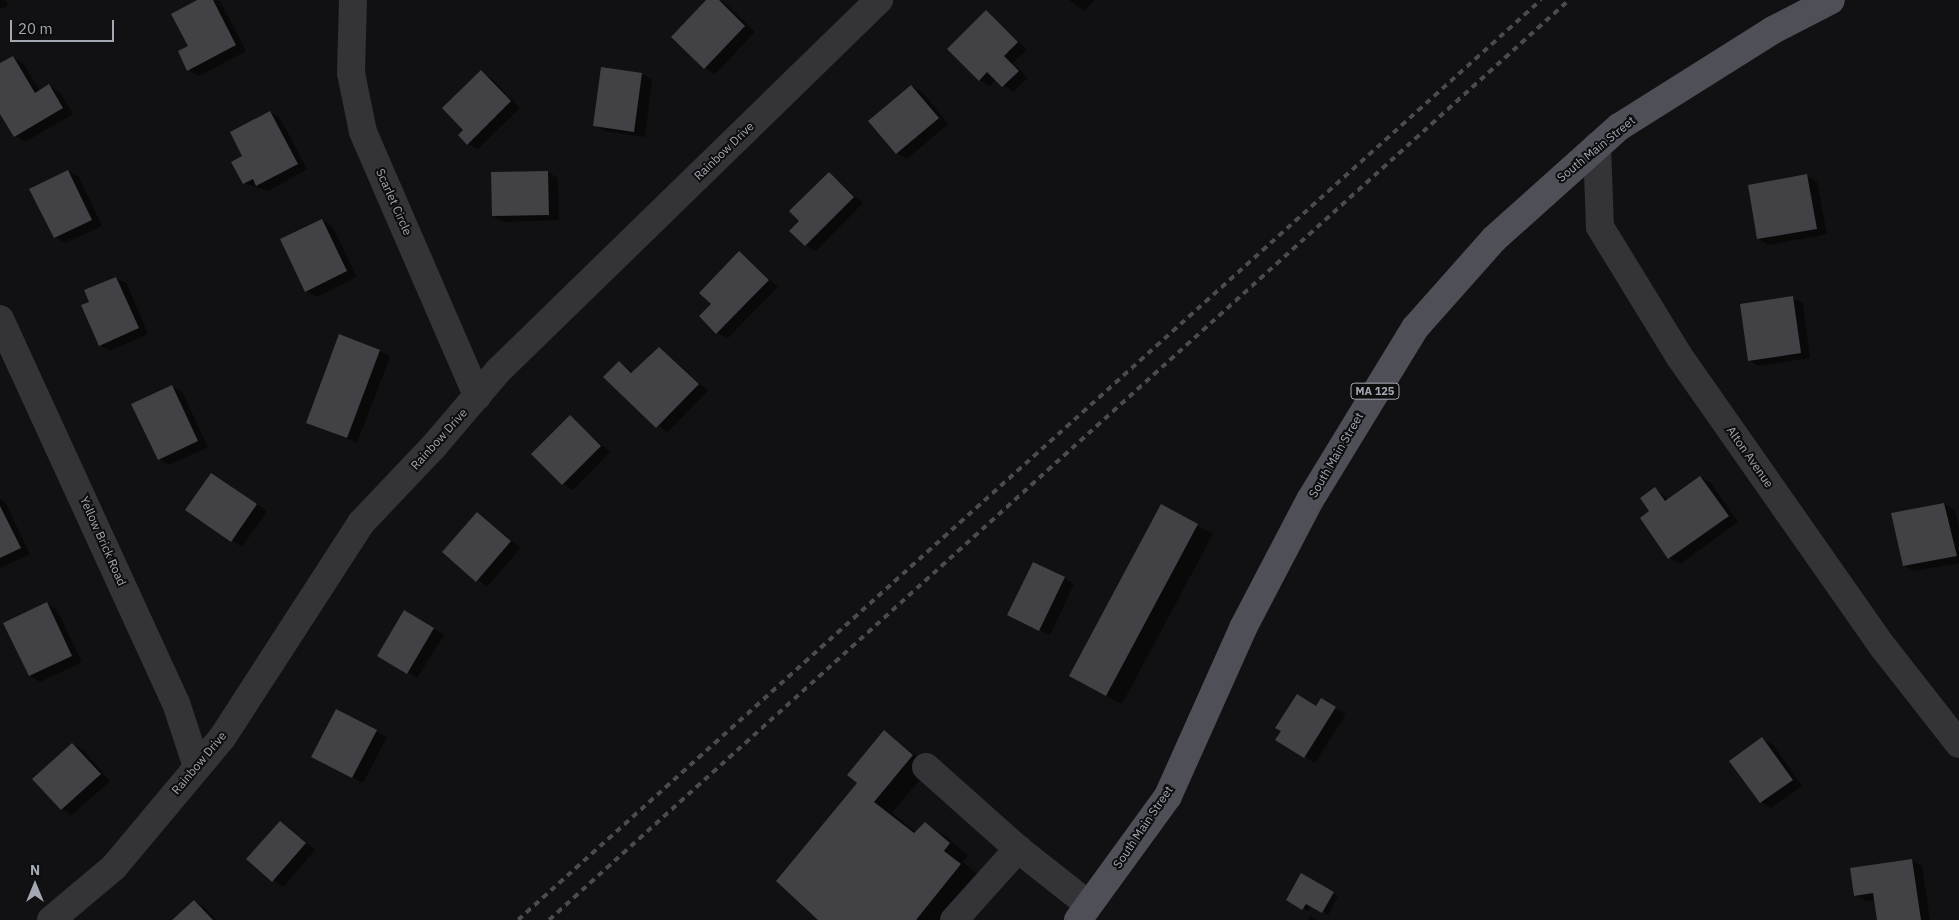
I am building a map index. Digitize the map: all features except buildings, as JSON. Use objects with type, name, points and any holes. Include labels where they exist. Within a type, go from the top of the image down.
[{"type":"main road","name":"South Main Street","points":[[1084,913],[1168,796],[1243,628],[1310,500],[1415,328],[1494,239],[1619,127],[1773,30],[1831,0]]},
{"type":"street","name":"Scarlet Circle","points":[[353,0],[351,73],[363,132],[477,396]]},
{"type":"street","name":"Rainbow Drive","points":[[51,920],[114,867],[222,738],[361,523],[498,372],[879,0]]},
{"type":"street","name":"Alton Avenue","points":[[1597,146],[1600,227],[1684,364],[1883,647],[1959,744]]},
{"type":"street","name":"Yellow Brick Road","points":[[0,319],[176,703],[197,767]]},
{"type":"street","points":[[926,767],[1018,849],[1084,913]]},
{"type":"street","points":[[954,920],[1018,849]]},
{"type":"railway","points":[[518,920],[1541,0]]},
{"type":"railway","points":[[549,920],[1569,0]]}]
